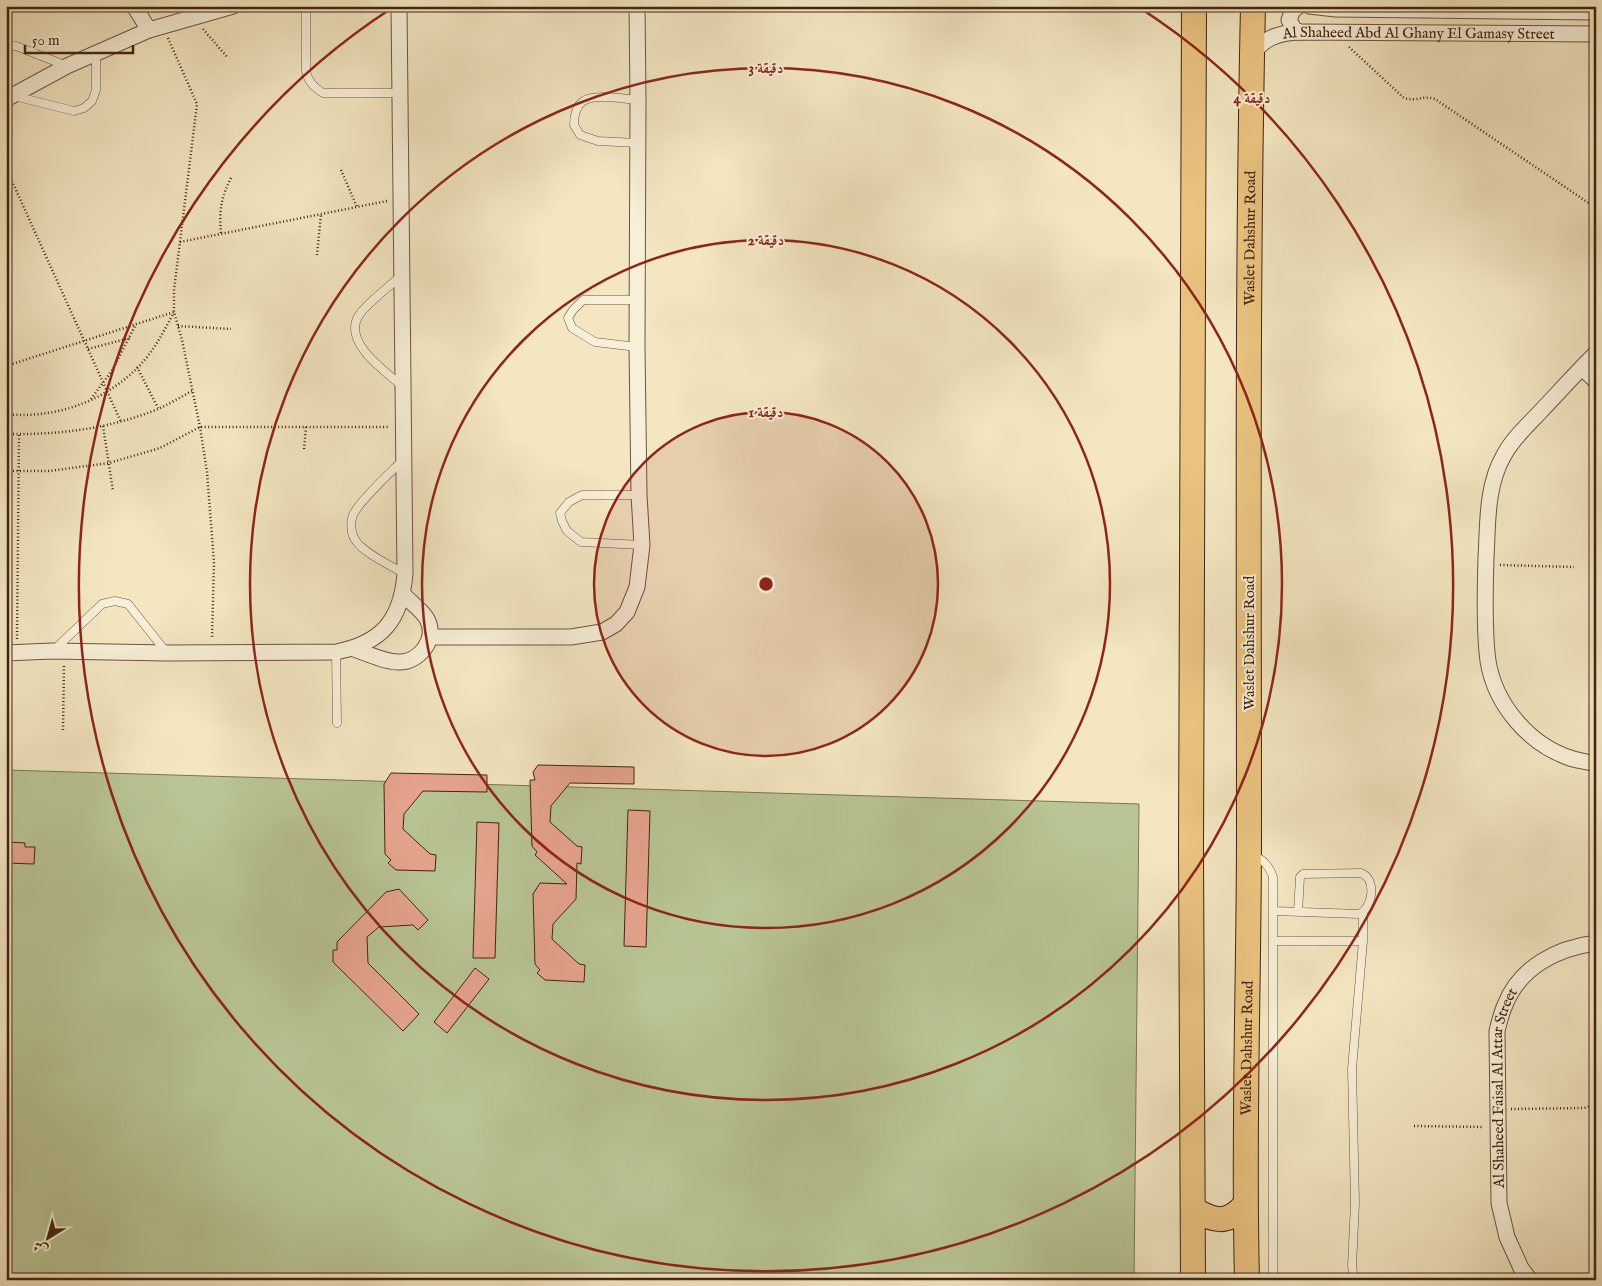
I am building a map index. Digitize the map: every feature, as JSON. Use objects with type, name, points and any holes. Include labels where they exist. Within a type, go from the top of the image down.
[{"type":"main road","points":[[1194,6],[1190,851],[1194,1280]]},
{"type":"main road","name":"Waslet Dahshur Road","points":[[1247,1280],[1244,1206],[1249,853],[1248,262],[1253,6]]},
{"type":"main road","points":[[1193,1209],[1204,1216],[1219,1220],[1227,1219],[1237,1214],[1244,1206]]},
{"type":"street","points":[[134,6],[156,28]]},
{"type":"street","points":[[9,97],[67,66],[156,28],[233,6]]},
{"type":"street","points":[[12,653],[59,651],[167,653],[336,652],[354,649],[371,640],[385,628],[396,612],[403,594],[405,574],[399,6]]},
{"type":"street","points":[[430,637],[571,637],[602,632],[616,624],[627,612],[637,587],[642,545],[639,495],[637,347],[638,100],[636,6]]},
{"type":"street","points":[[1299,6],[1293,10],[1289,20],[1294,30],[1299,32]]},
{"type":"street","name":"Al Shaheed Abd Al Ghany El Gamasy Street","points":[[1309,6],[1336,9],[1596,12]]},
{"type":"street","name":"Al Shaheed Abd Al Ghany El Gamasy Street","points":[[1252,58],[1257,48],[1265,40],[1285,33],[1299,32],[1596,34]]},
{"type":"street","points":[[1596,353],[1520,432],[1504,454],[1493,480],[1488,507],[1486,565],[1488,662],[1495,687],[1508,711],[1526,732],[1548,748],[1573,759],[1596,764]]},
{"type":"street","points":[[1582,368],[1596,381]]},
{"type":"street","points":[[354,649],[396,662],[406,662],[422,653],[430,637],[430,627],[427,618],[403,594]]},
{"type":"street","name":"Al Shaheed Faisal Al Attar Street","points":[[1530,1280],[1507,1237],[1499,1203],[1497,1031],[1505,1004],[1520,980],[1541,961],[1567,948],[1596,943]]},
{"type":"lane","points":[[306,6],[306,71],[308,79],[314,86],[323,93],[400,93]]},
{"type":"lane","points":[[6,47],[16,46],[67,66]]},
{"type":"lane","points":[[9,97],[74,111],[84,108],[92,101],[96,90],[96,53]]},
{"type":"lane","points":[[638,100],[593,98],[581,102],[575,114],[574,125],[580,135],[598,141],[638,143]]},
{"type":"lane","points":[[402,275],[359,316],[355,329],[358,343],[367,354],[403,387]]},
{"type":"lane","points":[[637,347],[594,342],[572,328],[568,318],[572,310],[583,300],[638,300]]},
{"type":"lane","points":[[404,459],[360,505],[353,516],[351,529],[356,541],[366,550],[405,574]]},
{"type":"lane","points":[[639,495],[582,495],[569,502],[560,513],[567,531],[581,542],[642,545]]},
{"type":"lane","points":[[59,651],[102,604],[115,601],[128,604],[167,653]]},
{"type":"lane","points":[[336,652],[337,723]]},
{"type":"lane","points":[[1249,853],[1263,860],[1270,868],[1273,877],[1273,1280]]},
{"type":"lane","points":[[1274,911],[1298,912],[1356,914],[1363,912],[1370,904],[1371,881],[1365,874],[1358,873],[1302,874],[1300,877],[1298,912]]},
{"type":"lane","points":[[1354,1280],[1352,1266],[1354,1202],[1352,1069],[1363,941],[1363,912]]},
{"type":"lane","points":[[1274,941],[1363,941]]},
{"type":"path","points":[[193,16],[228,58]]},
{"type":"path","points":[[156,28],[197,104],[174,290],[174,312],[200,427],[207,472],[214,598],[211,653]]},
{"type":"path","points":[[1333,32],[1404,98],[1413,101],[1428,97],[1435,98],[1596,208]]},
{"type":"path","points":[[6,168],[121,422]]},
{"type":"path","points":[[341,170],[357,207]]},
{"type":"path","points":[[221,233],[219,213],[223,194],[232,176]]},
{"type":"path","points":[[180,242],[401,198]]},
{"type":"path","points":[[317,255],[321,214]]},
{"type":"path","points":[[6,366],[174,312]]},
{"type":"path","points":[[6,414],[20,416],[56,412],[107,392],[127,377],[146,358],[162,336],[174,312]]},
{"type":"path","points":[[90,400],[114,369],[136,324]]},
{"type":"path","points":[[178,326],[231,329]]},
{"type":"path","points":[[88,349],[130,338]]},
{"type":"path","points":[[137,367],[158,409]]},
{"type":"path","points":[[6,434],[43,434],[104,426],[158,409],[192,391]]},
{"type":"path","points":[[104,426],[113,491]]},
{"type":"path","points":[[6,471],[71,469],[109,463],[160,448],[200,427],[404,427]]},
{"type":"path","points":[[304,449],[306,427]]},
{"type":"path","points":[[12,653],[19,434]]},
{"type":"path","points":[[1486,565],[1574,567]]},
{"type":"path","points":[[59,651],[63,730]]},
{"type":"path","points":[[1498,1109],[1584,1108],[1596,1105]]},
{"type":"path","points":[[1414,1126],[1498,1127]]},
{"type":"green space","points":[[6,770],[1139,804],[1134,1280],[6,1280]]},
{"type":"building","points":[[538,765],[634,767],[634,784],[570,783],[551,806],[550,822],[577,846],[582,847],[581,864],[577,863],[576,899],[553,924],[552,939],[579,964],[585,965],[584,982],[545,980],[537,973],[540,970],[535,964],[533,894],[540,883],[567,884],[535,855],[537,852],[532,846],[530,780],[535,780],[533,772]]},
{"type":"building","points":[[391,773],[487,775],[487,792],[423,791],[404,814],[403,829],[430,854],[436,855],[435,871],[396,870],[388,863],[391,860],[385,854],[384,784]]},
{"type":"building","points":[[628,810],[650,811],[646,947],[624,946]]},
{"type":"building","points":[[477,822],[499,823],[495,958],[473,958]]},
{"type":"building","points":[[6,842],[25,843],[25,847],[35,847],[34,864],[6,863]]},
{"type":"building","points":[[399,889],[428,920],[418,930],[413,925],[379,927],[367,937],[368,963],[419,1014],[403,1031],[333,962],[333,950],[337,950],[337,942],[386,892]]},
{"type":"building","points":[[475,968],[489,979],[447,1033],[434,1022]]}]
